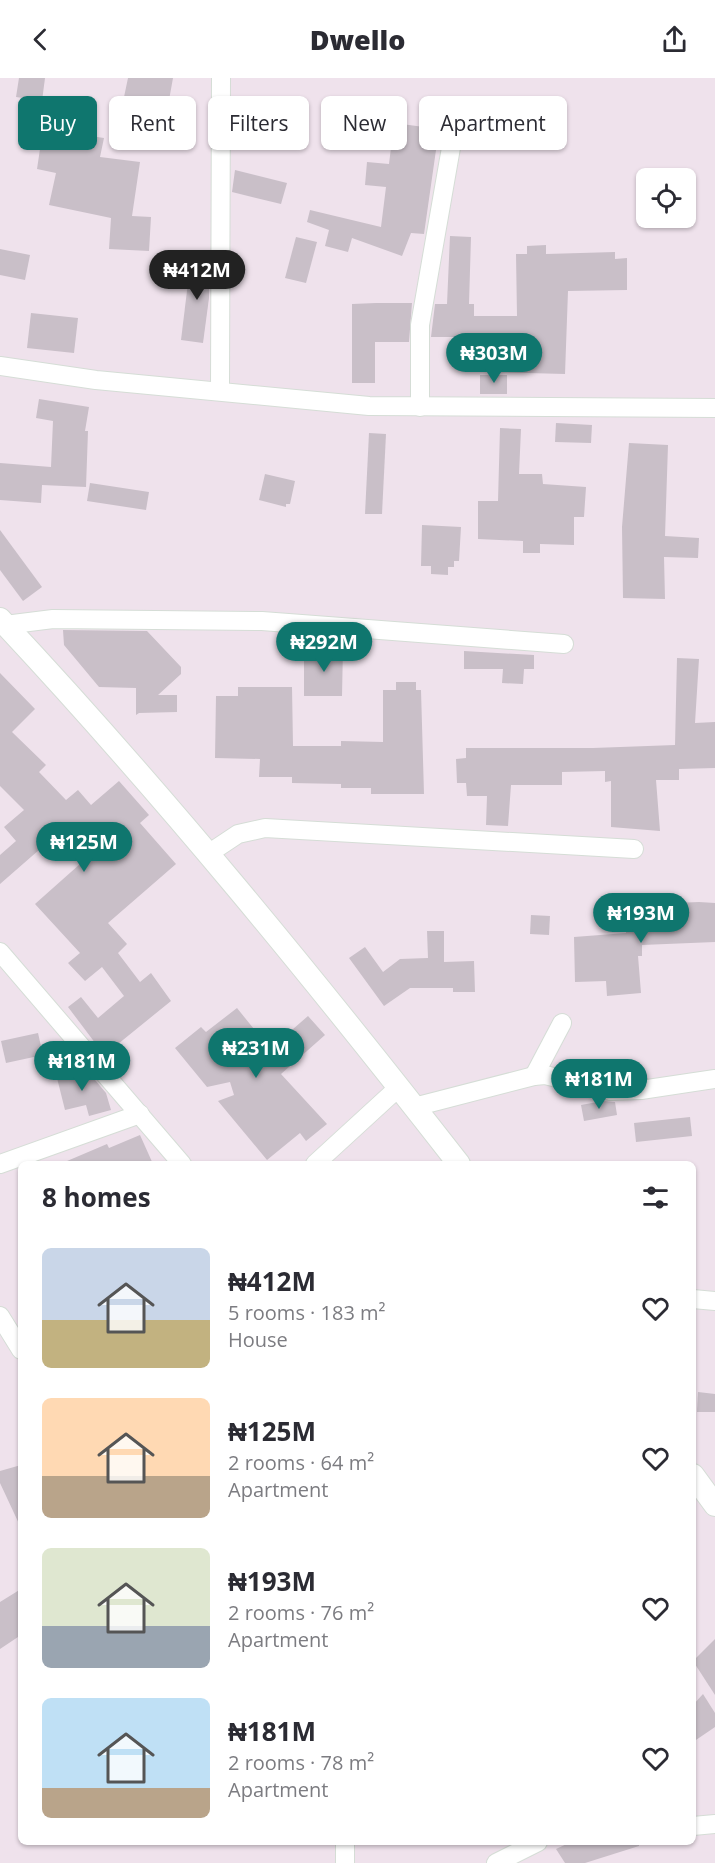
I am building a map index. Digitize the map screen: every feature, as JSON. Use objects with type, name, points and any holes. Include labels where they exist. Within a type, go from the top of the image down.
[{"type":"street","points":[[220,391],[221,78]]},
{"type":"street","points":[[420,407],[420,325],[451,150]]},
{"type":"street","points":[[0,366],[96,380],[369,406],[715,408]]},
{"type":"street","points":[[2,622],[53,619],[262,621],[564,645]]},
{"type":"street","points":[[2,622],[85,710],[208,854],[457,1161]]},
{"type":"street","points":[[208,854],[238,834],[265,828],[634,849]]},
{"type":"street","points":[[0,952],[180,1161]]},
{"type":"street","points":[[534,1076],[562,1023]]},
{"type":"street","points":[[414,1107],[544,1075],[610,1091],[641,1090],[715,1078]]},
{"type":"street","points":[[318,1161],[399,1087]]},
{"type":"street","points":[[0,1164],[140,1114]]},
{"type":"street","points":[[696,1299],[715,1301]]},
{"type":"street","points":[[0,1316],[18,1345]]},
{"type":"street","points":[[696,1479],[715,1505]]},
{"type":"street","points":[[696,1826],[715,1824]]},
{"type":"street","points":[[345,1845],[345,1863]]},
{"type":"street","points":[[496,1863],[532,1845]]},
{"type":"building","points":[[19,78],[45,78],[43,96],[16,97]]},
{"type":"building","points":[[128,78],[173,78],[170,96],[124,96]]},
{"type":"building","points":[[407,125],[419,126],[419,150],[436,150],[424,234],[411,233],[402,256],[352,238],[348,252],[325,246],[329,230],[307,222],[310,210],[381,227],[386,187],[365,185],[367,162],[389,164],[391,150],[407,150]]},
{"type":"building","points":[[97,137],[104,138],[100,157],[140,162],[132,216],[151,217],[149,251],[109,249],[111,218],[49,205],[56,173],[37,169],[40,150],[97,150]]},
{"type":"building","points":[[235,170],[287,183],[281,204],[232,192]]},
{"type":"building","points":[[450,236],[471,237],[469,304],[474,304],[474,316],[517,316],[516,254],[527,254],[527,246],[546,245],[546,254],[615,252],[615,259],[627,258],[627,290],[568,291],[565,374],[491,372],[491,337],[431,337],[435,304],[447,304]]},
{"type":"building","points":[[296,237],[317,242],[306,283],[285,278]]},
{"type":"building","points":[[0,249],[30,255],[25,280],[0,275]]},
{"type":"building","points":[[191,258],[209,259],[209,298],[203,343],[181,340]]},
{"type":"building","points":[[412,303],[409,342],[375,342],[375,383],[352,383],[352,304]]},
{"type":"building","points":[[31,313],[78,318],[74,353],[27,348]]},
{"type":"building","points":[[480,375],[507,375],[507,394],[480,394]]},
{"type":"building","points":[[39,399],[89,407],[85,431],[88,431],[86,487],[42,485],[41,503],[0,500],[0,463],[51,467],[53,421],[36,418]]},
{"type":"building","points":[[556,423],[592,425],[591,443],[555,442]]},
{"type":"building","points":[[500,428],[521,429],[519,474],[542,474],[543,484],[586,487],[584,517],[574,517],[574,545],[540,544],[540,553],[523,553],[523,541],[478,539],[478,501],[498,501]]},
{"type":"building","points":[[369,433],[386,434],[382,514],[365,514]]},
{"type":"building","points":[[629,443],[668,445],[665,536],[699,538],[698,558],[664,557],[665,599],[623,598],[622,527]]},
{"type":"building","points":[[265,474],[295,481],[290,504],[286,504],[286,507],[259,500]]},
{"type":"building","points":[[90,483],[149,492],[146,510],[87,501]]},
{"type":"building","points":[[422,525],[461,527],[459,561],[454,561],[454,567],[448,567],[448,575],[431,574],[431,566],[421,566]]},
{"type":"building","points":[[0,530],[42,587],[23,601],[0,570]]},
{"type":"building","points":[[63,630],[147,631],[181,667],[181,674],[158,695],[177,695],[177,712],[136,715],[136,688],[99,687],[64,645]]},
{"type":"building","points":[[318,647],[343,647],[342,696],[304,696],[304,658],[318,658]]},
{"type":"building","points":[[464,651],[534,655],[534,669],[524,669],[523,684],[502,683],[503,669],[464,669]]},
{"type":"building","points":[[677,658],[699,659],[695,723],[715,722],[715,768],[679,769],[679,780],[656,780],[660,831],[611,827],[611,781],[605,782],[605,771],[562,772],[562,785],[511,785],[508,826],[486,825],[487,796],[467,796],[466,783],[457,783],[456,759],[466,758],[466,748],[593,748],[675,745]]},
{"type":"building","points":[[0,673],[35,709],[12,732],[46,765],[39,772],[66,800],[78,790],[91,805],[119,781],[149,815],[140,823],[176,864],[108,923],[127,944],[118,953],[140,982],[151,973],[171,1001],[118,1044],[122,1049],[108,1060],[68,1007],[81,997],[98,1018],[124,996],[102,967],[85,981],[68,963],[80,953],[35,904],[80,864],[55,836],[0,884],[0,855],[16,841],[4,827],[24,810],[0,786]]},
{"type":"building","points":[[396,682],[416,682],[416,690],[421,690],[424,794],[371,794],[371,788],[341,788],[341,784],[292,783],[292,777],[259,777],[260,759],[215,758],[216,696],[238,696],[238,687],[292,687],[293,746],[341,746],[341,741],[383,742],[383,690],[396,690]]},
{"type":"building","points":[[715,903],[715,942],[642,945],[642,956],[638,956],[641,993],[607,996],[606,981],[575,982],[574,937],[626,933],[626,919],[653,919],[652,904]]},
{"type":"building","points":[[531,915],[550,916],[549,935],[530,934]]},
{"type":"building","points":[[427,931],[444,931],[444,962],[474,961],[475,992],[453,992],[453,988],[410,988],[384,1006],[349,958],[365,947],[383,972],[400,959],[428,958]]},
{"type":"building","points":[[237,1008],[270,1049],[308,1016],[325,1035],[281,1074],[327,1124],[306,1141],[300,1133],[267,1160],[218,1101],[234,1095],[230,1082],[207,1087],[175,1048],[201,1027],[206,1032]]},
{"type":"building","points":[[38,1033],[43,1055],[6,1063],[1,1041]]},
{"type":"building","points":[[84,1067],[106,1093],[111,1110],[89,1116],[86,1105],[65,1110],[56,1074]]},
{"type":"building","points":[[603,1101],[615,1102],[617,1115],[584,1121],[581,1105]]},
{"type":"building","points":[[690,1117],[692,1136],[636,1142],[634,1123]]},
{"type":"building","points":[[140,1135],[152,1161],[67,1161],[107,1144],[109,1148]]},
{"type":"building","points":[[698,1392],[715,1394],[715,1412],[697,1412]]},
{"type":"building","points":[[18,1466],[18,1522],[0,1483],[0,1471]]},
{"type":"building","points":[[18,1591],[18,1637],[0,1649],[0,1602]]},
{"type":"building","points":[[715,1639],[715,1695],[696,1666],[696,1658]]},
{"type":"building","points":[[703,1694],[715,1713],[715,1727],[696,1740],[696,1702]]},
{"type":"building","points":[[565,1845],[639,1845],[585,1863],[565,1863],[556,1849]]}]
